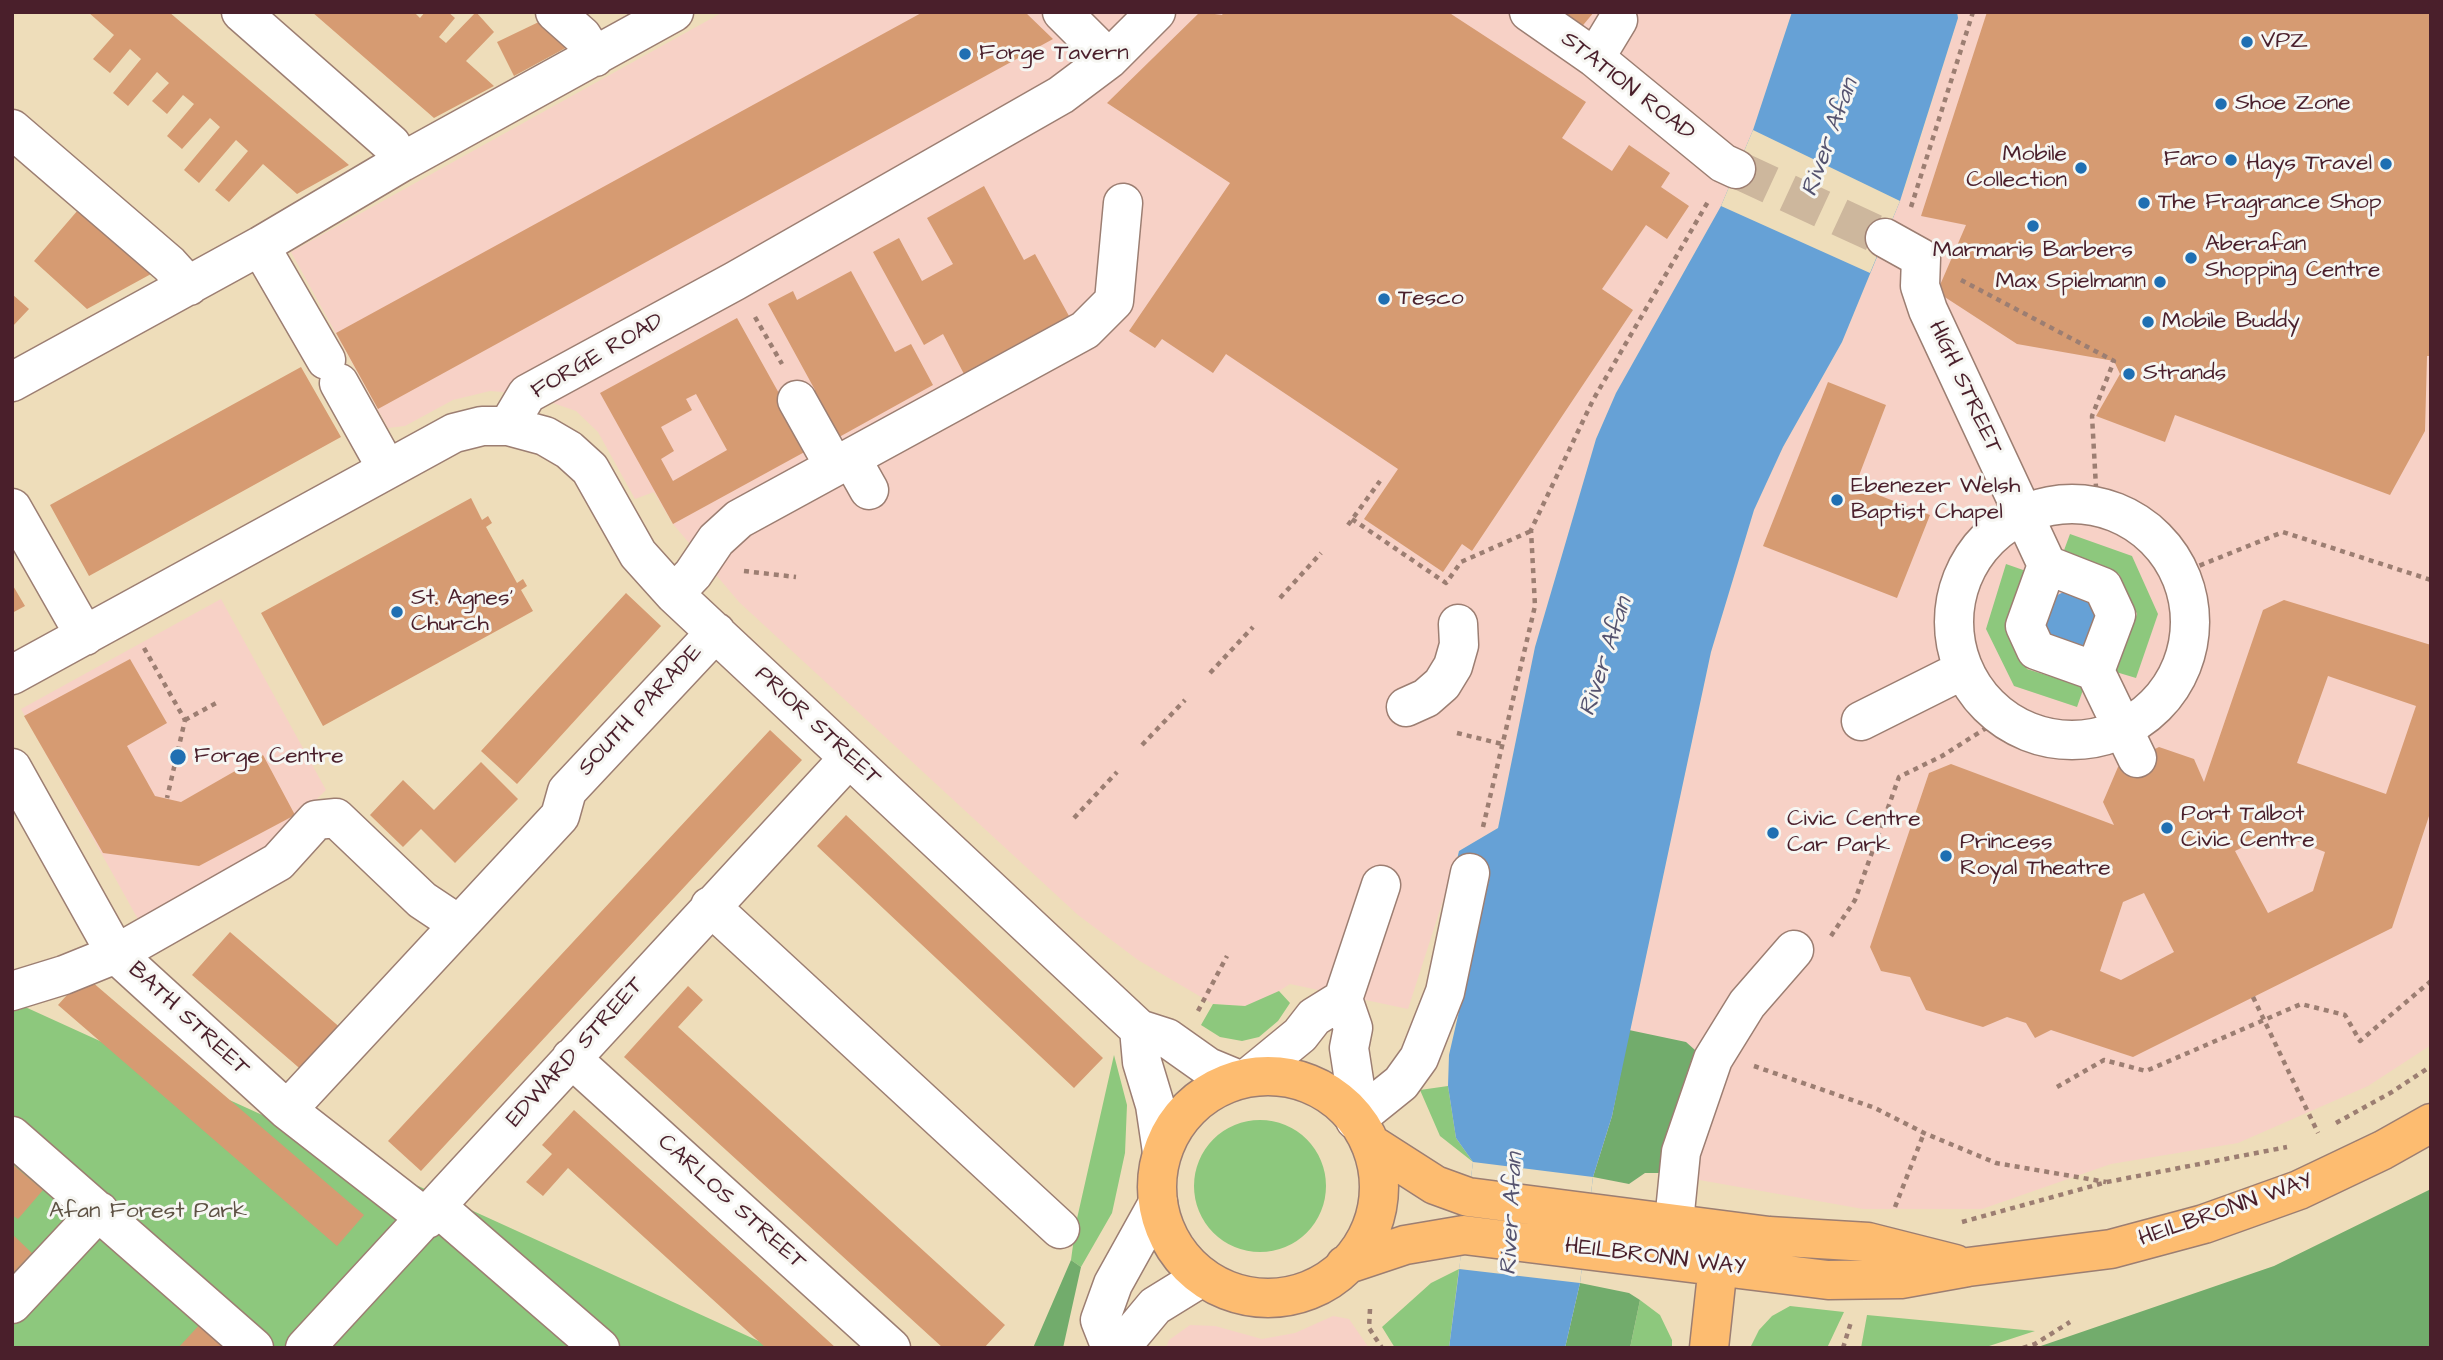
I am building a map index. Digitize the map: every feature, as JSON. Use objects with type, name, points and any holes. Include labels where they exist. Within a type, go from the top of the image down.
[{"type":"main road","name":"HEILBRONN WAY","points":[[1359,1125],[1379,1180],[1375,1217],[1359,1251],[1334,1277],[1303,1293],[1268,1298],[1234,1293],[1202,1277],[1181,1257],[1166,1231],[1156,1185],[1162,1153],[1177,1123],[1199,1100],[1243,1078],[1274,1076],[1306,1081],[1334,1097],[1359,1125],[1435,1185],[1468,1197],[1769,1236],[1868,1242],[1968,1267]]},
{"type":"main road","name":"HEILBRONN WAY","points":[[1345,1265],[1405,1245],[1464,1235],[1828,1280],[1901,1279],[1968,1267],[2111,1249],[2204,1224],[2299,1190],[2383,1150],[2431,1123]]},
{"type":"main road","points":[[1709,1348],[1718,1265]]},
{"type":"street","points":[[241,12],[391,144],[402,162]]},
{"type":"street","points":[[555,12],[582,36],[595,57]]},
{"type":"street","points":[[12,382],[189,286],[402,162],[674,12]]},
{"type":"street","points":[[1062,12],[1109,59]]},
{"type":"street","name":"FORGE ROAD","points":[[508,426],[527,394],[735,281],[1061,95],[1109,59],[1156,12]]},
{"type":"street","name":"STATION ROAD","points":[[1529,12],[1595,58],[1729,166]]},
{"type":"street","points":[[1595,58],[1618,20]]},
{"type":"street","points":[[12,129],[169,264],[189,286]]},
{"type":"street","points":[[674,594],[693,574],[716,540],[739,519],[851,471],[1085,330],[1114,301],[1123,203]]},
{"type":"street","points":[[260,246],[387,469]]},
{"type":"street","name":"HIGH STREET","points":[[1902,247],[1928,310],[2047,565]]},
{"type":"street","points":[[797,400],[851,471]]},
{"type":"street","points":[[12,675],[454,432],[482,426],[508,426]]},
{"type":"street","name":"PRIOR STREET","points":[[508,426],[545,436],[569,450],[590,469],[638,554],[674,594],[1139,1029],[1167,1038],[1208,1067],[1243,1078]]},
{"type":"street","points":[[2059,503],[2097,505],[2132,518],[2161,542],[2181,573],[2191,609],[2189,646],[2176,681],[2152,710],[2130,744],[2060,740],[2029,733],[2002,718],[1980,696],[1963,670],[1954,634],[1956,597],[1969,563],[1993,533],[2023,513],[2059,503]]},
{"type":"street","points":[[12,508],[85,636]]},
{"type":"street","points":[[2095,671],[2116,615],[2103,587],[2047,565],[2025,626],[2036,650],[2095,671],[2130,744]]},
{"type":"street","points":[[1406,707],[1426,698],[1441,684],[1453,666],[1459,645],[1458,624]]},
{"type":"street","name":"SOUTH PARADE","points":[[458,924],[560,816],[566,791],[716,632]]},
{"type":"street","points":[[1861,722],[1963,670]]},
{"type":"street","name":"EDWARD STREET","points":[[305,1348],[849,758]]},
{"type":"street","name":"BATH STREET","points":[[12,768],[76,886],[117,954],[286,1110],[432,1213],[600,1348]]},
{"type":"street","points":[[12,991],[64,975],[117,954],[278,862],[316,820],[336,818],[422,900],[458,924],[286,1110]]},
{"type":"street","points":[[1359,1125],[1401,1083],[1419,1058],[1445,992],[1470,873]]},
{"type":"street","points":[[1359,1125],[1349,1048],[1353,1028],[1343,999],[1381,885]]},
{"type":"street","points":[[710,906],[1060,1229]]},
{"type":"street","points":[[1674,1222],[1681,1152],[1713,1059],[1747,1004],[1794,950]]},
{"type":"street","points":[[1243,1078],[1300,1035],[1314,1017],[1343,999]]},
{"type":"street","points":[[1139,1029],[1142,1062],[1155,1105],[1162,1153]]},
{"type":"street","name":"CARLOS STREET","points":[[570,1058],[891,1348]]},
{"type":"street","points":[[12,1136],[254,1348]]},
{"type":"street","points":[[1111,1348],[1100,1320],[1112,1284],[1158,1203]]},
{"type":"street","points":[[12,1304],[99,1211]]},
{"type":"street","points":[[1120,1348],[1154,1306],[1202,1277]]},
{"type":"path","points":[[1973,12],[1902,247],[2114,361],[2092,416],[2097,505]]},
{"type":"path","points":[[1483,827],[1535,606],[1531,530],[1593,400],[1729,166]]},
{"type":"path","points":[[735,281],[793,385],[797,400]]},
{"type":"path","points":[[1348,525],[1380,481]]},
{"type":"path","points":[[1352,519],[1446,583],[1461,562],[1531,530]]},
{"type":"path","points":[[2181,573],[2283,532],[2431,580]]},
{"type":"path","points":[[1280,598],[1321,553]]},
{"type":"path","points":[[124,613],[185,720],[167,798]]},
{"type":"path","points":[[1210,673],[1253,627]]},
{"type":"path","points":[[1142,746],[1185,700]]},
{"type":"path","points":[[185,720],[218,702]]},
{"type":"path","points":[[1457,733],[1502,744]]},
{"type":"path","points":[[1074,818],[1117,772]]},
{"type":"path","points":[[1177,1045],[1227,956]]},
{"type":"path","points":[[2057,1087],[2104,1060],[2146,1071],[2301,1004],[2345,1015],[2360,1041],[2431,981]]},
{"type":"path","points":[[2253,997],[2318,1133]]},
{"type":"path","points":[[1746,1064],[1875,1108],[1924,1133],[1996,1163],[2107,1182]]},
{"type":"path","points":[[2307,1139],[2392,1092],[2431,1066]]},
{"type":"path","points":[[1894,1211],[1924,1133]]},
{"type":"path","points":[[1954,1224],[2021,1208],[2107,1182],[2296,1145]]},
{"type":"path","points":[[1370,1309],[1369,1328],[1382,1348]]},
{"type":"path","points":[[1843,1348],[1852,1318]]},
{"type":"path","points":[[2023,1348],[2035,1344],[2070,1322]]},
{"type":"shaded area","points":[[723,12],[1792,12],[1753,130],[1721,206],[1616,393],[1596,439],[1535,647],[1498,828],[1459,851],[1408,1009],[1290,984],[1267,999],[1244,1006],[1213,1004],[1138,960],[1078,915],[739,602],[673,524],[654,492],[635,499],[598,432],[576,411],[527,394],[490,391],[453,400],[405,426],[388,428],[291,252]]},
{"type":"shaded area","points":[[1957,12],[2431,12],[2431,1045],[2368,1086],[2238,1143],[2111,1164],[1982,1209],[1863,1209],[1660,1173],[1645,1173],[1629,1184],[1593,1177],[1612,1116],[1711,652],[1754,510],[1783,447],[1842,342],[1885,238],[1906,185],[1958,18]]},
{"type":"shaded area","name":"Forge Centre","points":[[221,599],[326,790],[269,846],[139,921],[21,709]]},
{"type":"shaded area","points":[[1333,1316],[1349,1319],[1369,1348],[1166,1348],[1169,1340],[1190,1325],[1215,1326],[1262,1339],[1295,1333]]},
{"type":"green space","points":[[2070,534],[2132,556],[2158,614],[2136,678],[2116,672],[2137,614],[2119,574],[2063,553]]},
{"type":"green space","points":[[2006,564],[2026,571],[2007,630],[2027,669],[2084,687],[2077,707],[2014,686],[1986,629]]},
{"type":"green space","points":[[1279,991],[1290,1003],[1278,1021],[1259,1037],[1242,1041],[1220,1037],[1201,1025],[1213,1004],[1245,1006]]},
{"type":"green space","name":"Afan Forest Park","points":[[12,1001],[774,1348],[12,1348]]},
{"type":"green space","points":[[1629,1030],[1686,1042],[1695,1050],[1695,1067],[1660,1173],[1645,1173],[1629,1184],[1593,1177],[1612,1116]]},
{"type":"green space","points":[[1114,1055],[1127,1105],[1125,1153],[1112,1213],[1081,1267],[1071,1260],[1076,1223]]},
{"type":"green space","points":[[1448,1086],[1456,1138],[1473,1162],[1440,1136],[1420,1090]]},
{"type":"green space","points":[[1260,1120],[1285,1125],[1307,1139],[1321,1161],[1326,1186],[1321,1211],[1307,1233],[1285,1247],[1260,1252],[1235,1247],[1213,1233],[1199,1211],[1194,1186],[1199,1161],[1213,1139],[1235,1125]]},
{"type":"green space","points":[[2431,1189],[2431,1346],[2035,1348],[2274,1266]]},
{"type":"green space","points":[[1071,1260],[1081,1267],[1063,1348],[1033,1348]]},
{"type":"green space","points":[[1459,1269],[1449,1348],[1395,1348],[1382,1327],[1431,1283]]},
{"type":"green space","points":[[1580,1283],[1629,1293],[1640,1300],[1630,1348],[1565,1348]]},
{"type":"green space","points":[[1640,1300],[1660,1315],[1672,1340],[1672,1348],[1630,1348]]},
{"type":"green space","points":[[1790,1306],[1844,1312],[1827,1348],[1750,1348],[1759,1330],[1772,1316]]},
{"type":"green space","points":[[1867,1315],[2035,1331],[1983,1348],[1861,1348]]},
{"type":"water","name":"River Afan","points":[[1792,12],[1957,12],[1958,18],[1900,201],[1842,342],[1783,447],[1754,510],[1711,652],[1612,1116],[1593,1177],[1580,1283],[1565,1348],[1449,1348],[1473,1162],[1456,1138],[1448,1086],[1449,1055],[1490,876],[1455,868],[1459,851],[1498,828],[1535,647],[1596,439],[1616,393],[1721,206],[1753,130]]},
{"type":"water","points":[[2072,591],[2093,599],[2101,620],[2093,641],[2072,649],[2051,641],[2043,620],[2051,599]]},
{"type":"pier","points":[[1753,130],[1900,201],[1870,273],[1721,206]]},
{"type":"pier","points":[[1473,1162],[1593,1177],[1580,1283],[1459,1269]]},
{"type":"building","points":[[88,12],[169,12],[349,165],[297,194],[263,164],[229,202],[215,190],[248,151],[236,140],[199,183],[184,170],[220,127],[210,118],[182,149],[167,136],[194,104],[183,95],[167,114],[152,101],[169,83],[157,72],[128,106],[113,93],[141,59],[130,49],[110,73],[93,59],[114,35]]},
{"type":"building","points":[[312,12],[414,12],[420,18],[425,12],[448,12],[455,18],[439,37],[446,43],[476,12],[494,32],[466,61],[494,86],[434,118]]},
{"type":"building","points":[[923,12],[1025,12],[1053,39],[378,409],[336,333]]},
{"type":"building","name":"Tesco","points":[[1200,12],[1222,15],[1224,12],[1448,12],[1586,102],[1562,138],[1612,171],[1629,145],[1670,173],[1661,187],[1689,206],[1667,239],[1646,225],[1602,289],[1633,310],[1472,551],[1462,544],[1443,572],[1364,519],[1398,469],[1226,354],[1213,373],[1162,339],[1155,348],[1129,331],[1230,183],[1107,103]]},
{"type":"building","points":[[1547,12],[1594,12],[1574,36]]},
{"type":"building","name":"Aberafan Shopping Centre","points":[[1987,12],[2431,12],[2431,356],[2427,356],[2425,431],[2390,495],[2175,415],[2165,442],[2096,416],[2120,374],[2114,361],[2017,344],[1937,292],[1966,225],[1921,216]]},
{"type":"building","points":[[545,19],[573,44],[514,76],[497,42]]},
{"type":"building","points":[[984,186],[1024,260],[1035,254],[1069,316],[964,374],[943,334],[924,345],[873,252],[899,238],[922,281],[953,264],[927,218]]},
{"type":"building","points":[[78,210],[151,274],[87,309],[34,261]]},
{"type":"building","points":[[851,271],[895,352],[911,344],[933,385],[832,441],[807,395],[815,390],[768,304],[793,291],[797,300]]},
{"type":"building","points":[[12,294],[29,309],[12,327]]},
{"type":"building","points":[[737,318],[810,449],[673,524],[600,393]],"holes":[[[696,394],[727,450],[673,481],[661,459],[674,451],[661,427],[692,410],[686,399]]]},
{"type":"building","points":[[301,367],[341,437],[89,576],[50,505]]},
{"type":"building","name":"Ebenezer Welsh Baptist Chapel","points":[[1828,382],[1886,405],[1855,486],[1930,515],[1897,598],[1763,546]]},
{"type":"building","name":"St. Agnes' Church","points":[[471,498],[482,520],[488,516],[492,523],[486,527],[517,583],[523,579],[527,586],[521,590],[533,611],[323,726],[261,613]]},
{"type":"building","points":[[12,584],[25,606],[12,613]]},
{"type":"building","points":[[626,593],[661,626],[517,784],[481,751]]},
{"type":"building","name":"Port Talbot Civic Centre","points":[[2284,600],[2431,645],[2431,810],[2392,928],[2133,1057],[2051,1030],[2035,1038],[2026,1023],[2007,1017],[1983,1027],[1926,1010],[1910,977],[1881,971],[1870,947],[1929,773],[1951,764],[2114,825],[2103,802],[2118,767],[2159,747],[2194,759],[2204,782],[2263,610]],"holes":[[[2328,676],[2416,706],[2386,794],[2297,763]],[[2273,832],[2325,852],[2313,891],[2268,913],[2235,851]],[[2144,893],[2174,952],[2121,980],[2100,971],[2123,902]]]},
{"type":"building","points":[[130,659],[167,723],[127,746],[155,796],[181,802],[263,755],[295,815],[199,866],[103,853],[24,716]]},
{"type":"building","points":[[770,730],[802,760],[421,1171],[388,1141]]},
{"type":"building","points":[[481,762],[518,799],[455,863],[421,829],[403,847],[370,815],[403,780],[434,810]]},
{"type":"building","points":[[846,815],[1103,1058],[1074,1088],[817,846]]},
{"type":"building","points":[[230,932],[343,1030],[305,1073],[192,975]]},
{"type":"building","points":[[91,981],[364,1215],[337,1246],[58,1005],[75,986]]},
{"type":"building","points":[[688,986],[703,1000],[678,1027],[1005,1325],[984,1348],[943,1348],[624,1057]]},
{"type":"building","points":[[574,1110],[836,1348],[766,1348],[568,1168],[543,1196],[526,1182],[552,1154],[542,1145]]},
{"type":"building","points":[[12,1164],[43,1190],[18,1219],[12,1215]]},
{"type":"building","points":[[12,1234],[32,1253],[12,1274]]},
{"type":"building","points":[[203,1321],[233,1348],[178,1348]]},
{"type":"tunnel","points":[[1736,169],[1885,238]]},
{"type":"place","name":"VPZ","points":[[2247,42]]},
{"type":"place","name":"Forge Tavern","points":[[965,54]]},
{"type":"place","name":"Shoe Zone","points":[[2221,104]]},
{"type":"place","name":"Faro","points":[[2231,160]]},
{"type":"place","name":"Hays Travel","points":[[2386,164]]},
{"type":"place","name":"Mobile Collection","points":[[2081,168]]},
{"type":"place","name":"The Fragrance Shop","points":[[2144,203]]},
{"type":"place","name":"Marmaris Barbers","points":[[2033,226]]},
{"type":"place","name":"Aberafan Shopping Centre","points":[[2191,258]]},
{"type":"place","name":"Max Spielmann","points":[[2160,282]]},
{"type":"place","name":"Tesco","points":[[1384,299]]},
{"type":"place","name":"Mobile Buddy","points":[[2148,322]]},
{"type":"place","name":"Strands","points":[[2129,374]]},
{"type":"place","name":"Ebenezer Welsh Baptist Chapel","points":[[1837,500]]},
{"type":"place","name":"St. Agnes' Church","points":[[397,612]]},
{"type":"place","name":"Forge Centre","points":[[178,757]]},
{"type":"place","name":"Port Talbot Civic Centre","points":[[2167,828]]},
{"type":"place","name":"Civic Centre Car Park","points":[[1773,833]]},
{"type":"place","name":"Princess Royal Theatre","points":[[1946,856]]}]
